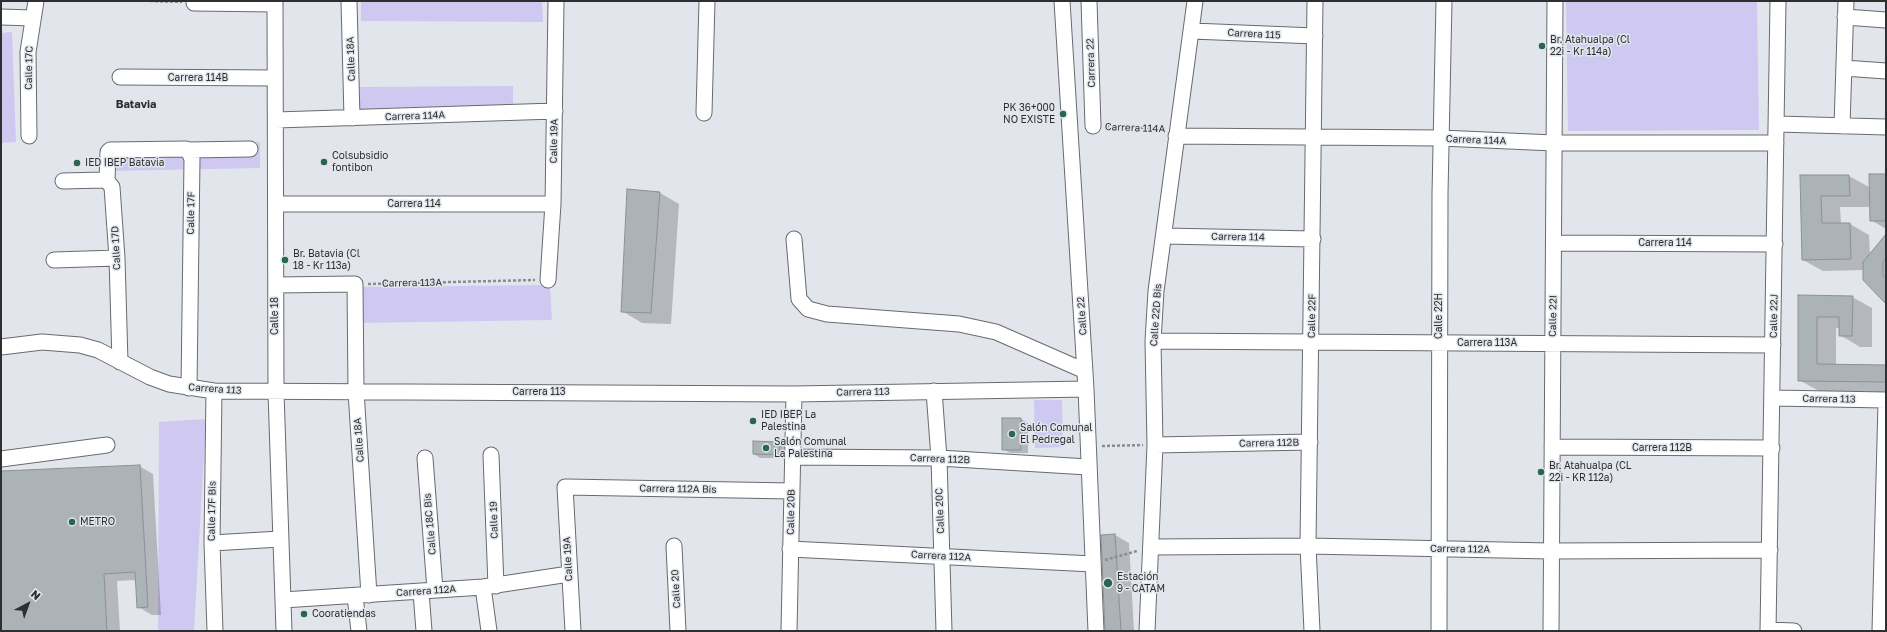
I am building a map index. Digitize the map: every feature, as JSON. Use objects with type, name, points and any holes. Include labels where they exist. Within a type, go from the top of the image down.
[{"type":"street","name":"Calle 17C","points":[[28,136],[28,52],[36,1]]},
{"type":"street","name":"Calle 18A","points":[[349,1],[352,118]]},
{"type":"street","name":"Calle 19A","points":[[548,280],[553,204],[556,1]]},
{"type":"street","points":[[704,113],[707,1]]},
{"type":"street","name":"Calle 22","points":[[1062,1],[1086,389],[1092,564],[1096,631]]},
{"type":"street","name":"Carrera 22","points":[[1089,1],[1093,126]]},
{"type":"street","name":"Calle 22D Bis","points":[[1147,631],[1155,445],[1153,341],[1156,291],[1176,132],[1192,31],[1195,1]]},
{"type":"street","name":"Calle 22F","points":[[1312,631],[1308,546],[1313,239],[1312,138],[1315,1]]},
{"type":"street","name":"Calle 22H","points":[[1439,631],[1439,343],[1444,1]]},
{"type":"street","name":"Calle 22I","points":[[1551,631],[1550,551],[1552,344],[1555,243],[1555,1]]},
{"type":"street","name":"Calle 22J","points":[[1768,630],[1773,398],[1778,1]]},
{"type":"street","points":[[1842,126],[1846,1]]},
{"type":"street","points":[[194,3],[275,3]]},
{"type":"street","name":"Calle 18","points":[[275,3],[276,392],[284,631]]},
{"type":"street","points":[[1,17],[33,18]]},
{"type":"street","points":[[1845,17],[1886,20]]},
{"type":"street","name":"Carrera 115","points":[[1192,31],[1315,36]]},
{"type":"street","points":[[1844,68],[1886,71]]},
{"type":"street","name":"Carrera 114B","points":[[120,77],[275,78]]},
{"type":"street","name":"Carrera 114A","points":[[276,120],[554,111]]},
{"type":"street","points":[[1777,124],[1886,126]]},
{"type":"street","name":"Carrera 114A","points":[[1176,132],[1312,138],[1441,138],[1554,143],[1776,143]]},
{"type":"street","points":[[63,182],[107,181],[108,152],[110,150],[250,149]]},
{"type":"street","name":"Calle 17F","points":[[188,150],[192,159],[189,388]]},
{"type":"street","name":"Calle 17D","points":[[107,181],[112,187],[117,258],[120,362]]},
{"type":"street","name":"Carrera 114","points":[[276,204],[553,204]]},
{"type":"street","name":"Carrera 114","points":[[1164,236],[1313,239]]},
{"type":"street","points":[[794,239],[799,299],[808,309],[827,314],[959,324],[996,332],[1085,371]]},
{"type":"street","name":"Carrera 114","points":[[1555,243],[1775,244]]},
{"type":"street","points":[[54,260],[117,258]]},
{"type":"street","points":[[276,285],[355,284]]},
{"type":"street","name":"Calle 18A","points":[[355,284],[356,391],[362,595],[359,631]]},
{"type":"street","name":"Carrera 113A","points":[[1153,341],[1773,345]]},
{"type":"street","name":"Carrera 113","points":[[1,347],[42,342],[80,345],[98,350],[150,377],[169,384],[214,391],[794,394],[1086,389]]},
{"type":"street","name":"Calle 17F Bis","points":[[214,391],[212,543],[215,631]]},
{"type":"street","name":"Calle 20C","points":[[934,391],[939,458],[944,631]]},
{"type":"street","name":"Calle 20B","points":[[789,631],[794,394]]},
{"type":"street","name":"Carrera 113","points":[[1773,398],[1886,401]]},
{"type":"street","points":[[1880,631],[1886,401]]},
{"type":"street","name":"Carrera 112B","points":[[1155,445],[1310,442]]},
{"type":"street","points":[[1,459],[107,446]]},
{"type":"street","name":"Carrera 112B","points":[[1552,447],[1772,448]]},
{"type":"street","name":"Calle 19","points":[[489,631],[491,455]]},
{"type":"street","name":"Carrera 112B","points":[[792,457],[939,458],[1088,467]]},
{"type":"street","name":"Calle 18C Bis","points":[[424,631],[428,591],[425,458]]},
{"type":"street","name":"Calle 19A","points":[[565,487],[568,574],[573,631]]},
{"type":"street","name":"Carrera 112A Bis","points":[[565,487],[792,491]]},
{"type":"street","points":[[212,543],[280,539]]},
{"type":"street","name":"Calle 20","points":[[674,546],[678,631]]},
{"type":"street","name":"Carrera 112A","points":[[1151,547],[1308,546],[1550,551],[1770,550]]},
{"type":"street","name":"Carrera 112A","points":[[790,548],[1092,564]]},
{"type":"street","name":"Carrera 112A","points":[[283,600],[490,587],[568,574]]},
{"type":"street","points":[[1768,630],[1794,631]]},
{"type":"path","points":[[150,1],[194,3]]},
{"type":"path","name":"Carrera 114A","points":[[1093,126],[1176,132]]},
{"type":"path","name":"Carrera 113A","points":[[355,284],[548,280]]},
{"type":"path","points":[[1088,446],[1155,445]]},
{"type":"path","points":[[1092,564],[1151,547]]},
{"type":"shaded area","points":[[361,1],[542,1],[543,22],[361,21]]},
{"type":"shaded area","points":[[1566,1],[1757,1],[1759,130],[1568,131]]},
{"type":"shaded area","points":[[12,32],[16,142],[1,143],[1,33]]},
{"type":"shaded area","points":[[513,86],[513,106],[360,111],[359,87]]},
{"type":"shaded area","points":[[260,142],[260,168],[113,171],[112,145]]},
{"type":"shaded area","points":[[550,285],[552,320],[357,323],[359,287]]},
{"type":"shaded area","points":[[1034,400],[1062,400],[1063,447],[1035,448]]},
{"type":"shaded area","points":[[206,419],[194,631],[158,631],[159,422]]},
{"type":"building","points":[[1869,174],[1886,174],[1886,221],[1870,221]]},
{"type":"building","points":[[1800,175],[1849,175],[1850,196],[1821,196],[1822,223],[1850,223],[1851,259],[1802,260]]},
{"type":"building","points":[[627,189],[660,192],[651,313],[621,312]]},
{"type":"building","points":[[1886,234],[1886,258],[1883,262],[1883,275],[1886,279],[1886,304],[1863,280],[1863,262]]},
{"type":"building","points":[[1798,295],[1853,296],[1852,336],[1839,336],[1839,317],[1817,317],[1817,364],[1886,365],[1886,382],[1798,381]]},
{"type":"building","name":"Salón Comunal El Pedregal","points":[[1002,418],[1021,418],[1021,450],[1002,450]]},
{"type":"building","name":"Salón Comunal La Palestina","points":[[753,441],[780,442],[780,455],[753,454]]},
{"type":"building","name":"METRO","points":[[140,465],[148,607],[137,608],[135,572],[104,574],[107,631],[1,631],[1,471]]},
{"type":"building","name":"Estación 9 - CATAM","points":[[1115,534],[1121,631],[1105,631],[1101,535]]},
{"type":"place","name":"Br. Atahualpa (Cl 22i - Kr 114a)","points":[[1542,46]]},
{"type":"place","name":"PK 36+000 NO EXISTE","points":[[1063,114]]},
{"type":"place","name":"Colsubsidio fontibon","points":[[324,162]]},
{"type":"place","name":"IED IBEP Batavia","points":[[77,163]]},
{"type":"place","name":"Br. Batavia (Cl 18 - Kr 113a)","points":[[285,260]]},
{"type":"place","name":"IED IBEP La Palestina","points":[[753,421]]},
{"type":"place","name":"Salón Comunal El Pedregal","points":[[1012,434]]},
{"type":"place","name":"Salón Comunal La Palestina","points":[[766,448]]},
{"type":"place","name":"Br. Atahualpa (CL 22i - KR 112a)","points":[[1541,472]]},
{"type":"place","name":"METRO","points":[[72,522]]},
{"type":"place","name":"Estación 9 - CATAM","points":[[1108,583]]},
{"type":"place","name":"Cooratiendas","points":[[304,614]]},
{"type":"district","name":"Batavia","points":[[136,105]]}]
